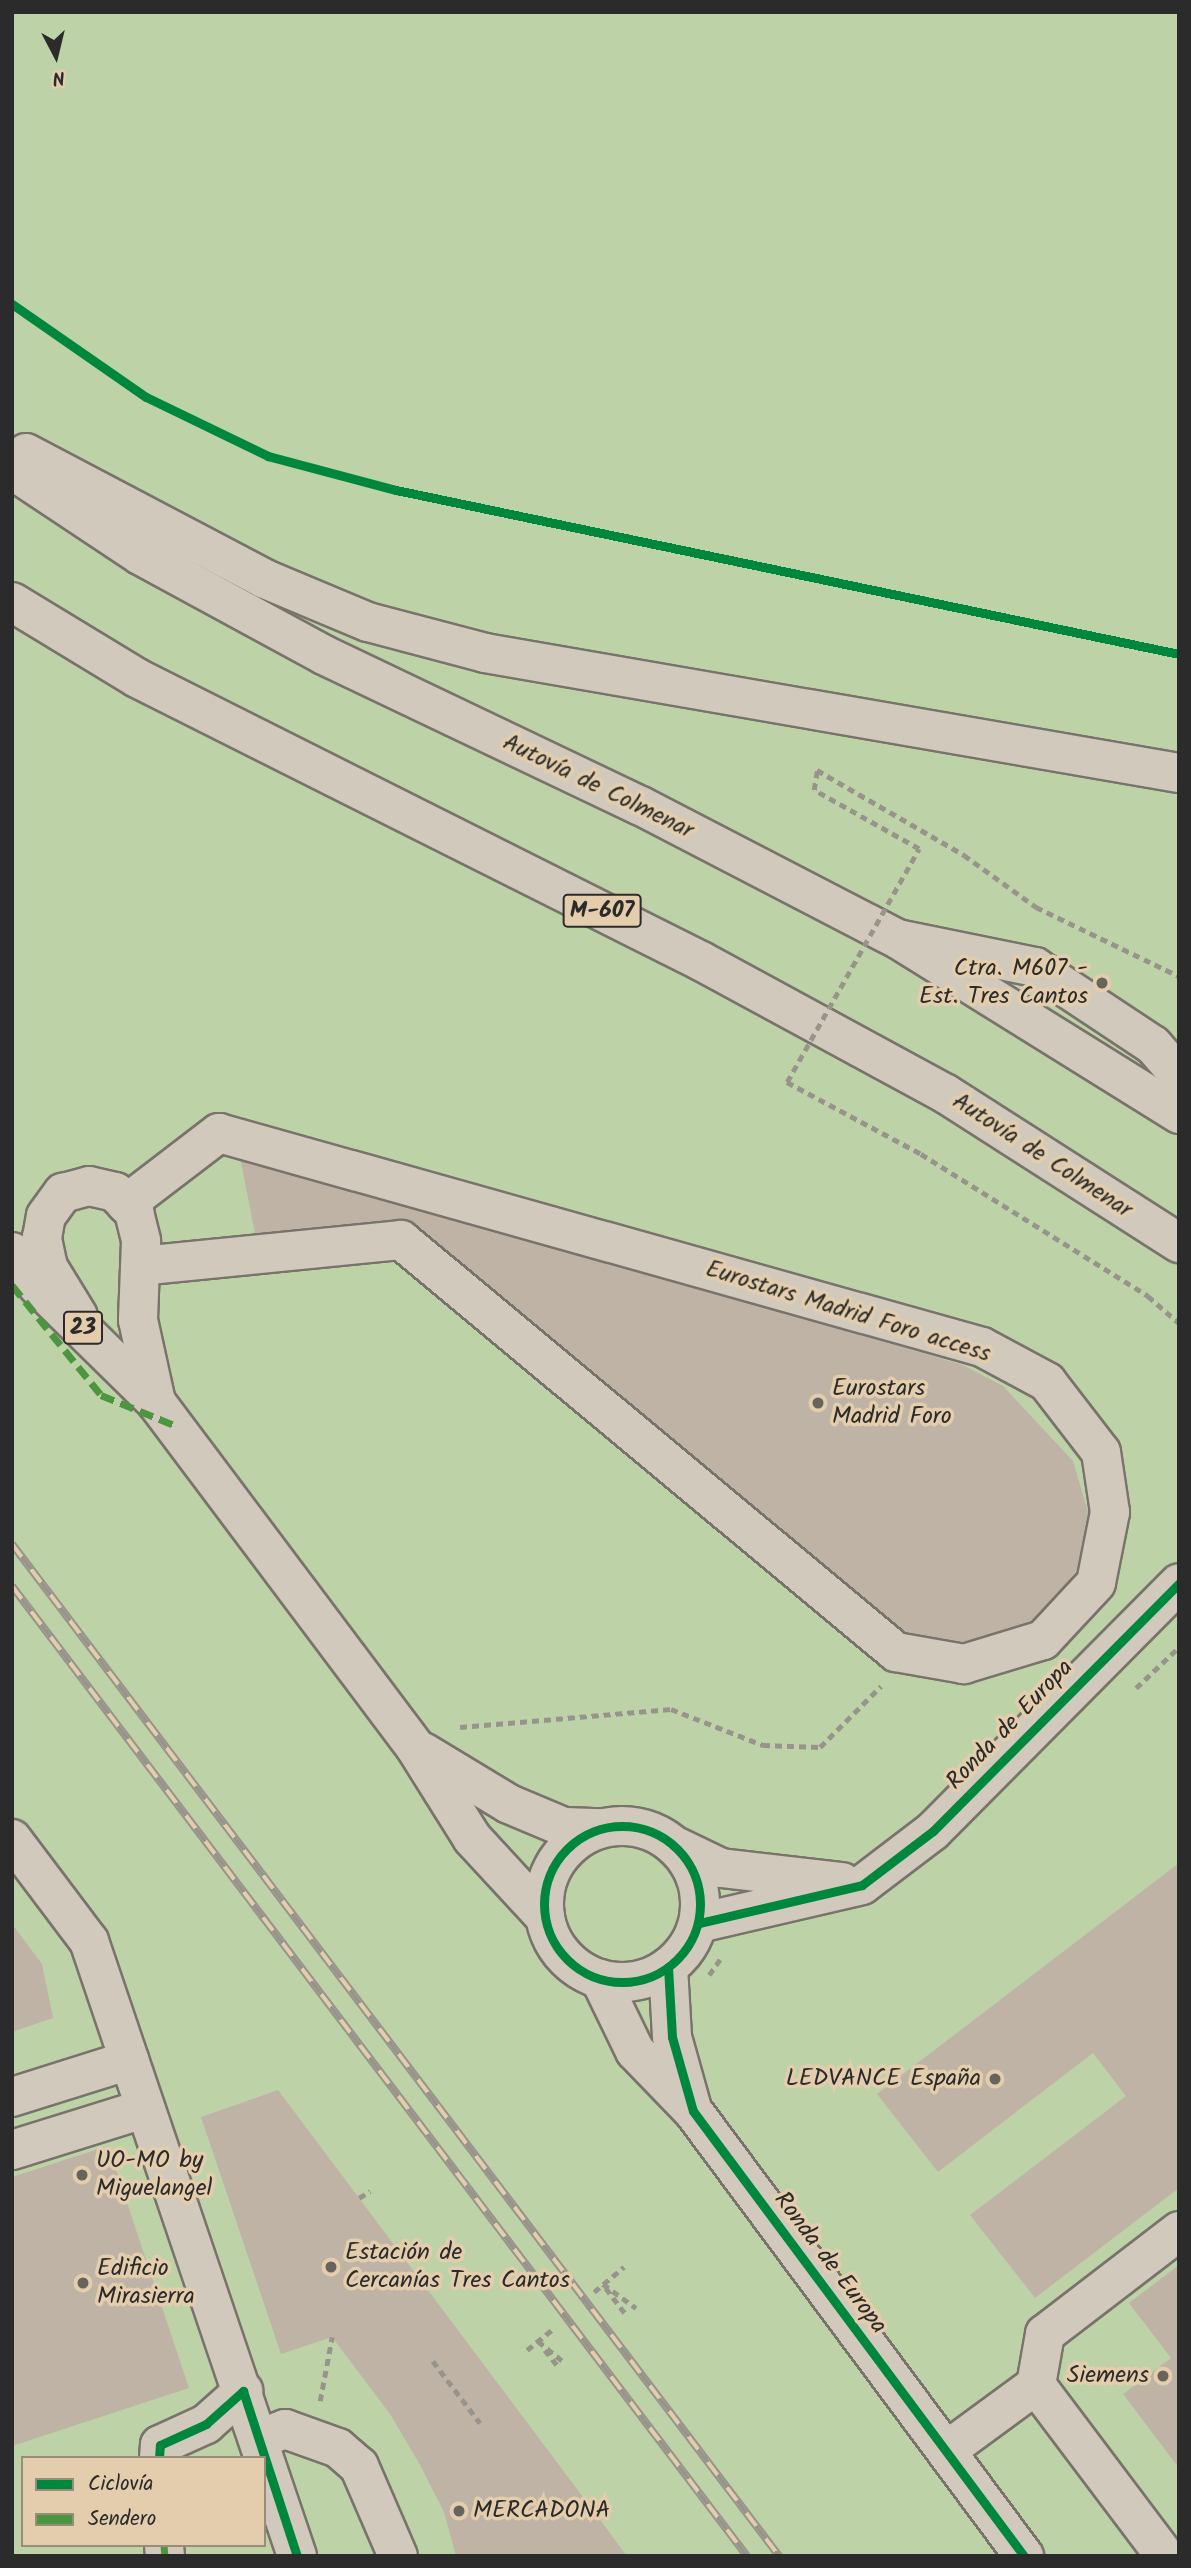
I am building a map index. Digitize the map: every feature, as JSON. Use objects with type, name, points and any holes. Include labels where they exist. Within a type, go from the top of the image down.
[{"type":"main road","points":[[12,446],[265,579],[368,622],[485,653],[1179,773]]},
{"type":"main road","name":"Autovía de Colmenar","points":[[12,470],[140,555],[324,654],[641,806],[898,939],[1179,1114]]},
{"type":"main road","name":"Autovía de Colmenar","points":[[12,603],[137,678],[701,961],[946,1094],[1179,1243]]},
{"type":"main road","points":[[898,939],[1035,967],[1153,1045],[1179,1075]]},
{"type":"main road","name":"Eurostars Madrid Foro access","points":[[126,1204],[219,1133],[982,1347],[1046,1382],[1101,1452],[1110,1512],[1096,1583],[1043,1640],[964,1664],[896,1652],[401,1240],[140,1266]]},
{"type":"main road","points":[[88,1333],[48,1267],[42,1238],[46,1216],[63,1193],[89,1186],[115,1192],[134,1212],[141,1241],[138,1320],[156,1402],[415,1747],[472,1838],[545,1917],[564,1956],[600,1979],[647,1978],[668,1967],[687,1948],[699,1923],[698,1882],[677,1847]]},
{"type":"main road","name":"23","points":[[12,1252],[38,1286],[156,1402]]},
{"type":"main road","name":"Ronda de Europa","points":[[699,1923],[862,1885],[933,1831],[1179,1583]]},
{"type":"main road","points":[[415,1747],[509,1804],[564,1827],[601,1828],[628,1825],[654,1832],[677,1847],[721,1868],[862,1885]]},
{"type":"main road","points":[[545,1917],[544,1894],[556,1862],[580,1838],[601,1828]]},
{"type":"main road","points":[[12,1839],[89,1941],[264,2456]]},
{"type":"main road","name":"Ronda de Europa","points":[[668,1967],[672,2037],[693,2111]]},
{"type":"main road","name":"Ronda de Europa","points":[[600,1979],[635,2051],[693,2111],[1024,2556]]},
{"type":"main road","points":[[12,2097],[129,2060]]},
{"type":"main road","points":[[12,2150],[144,2109]]},
{"type":"main road","points":[[947,2451],[1036,2385],[1045,2334],[1179,2231]]},
{"type":"main road","points":[[1036,2385],[1166,2556]]},
{"type":"main road","points":[[159,2456],[160,2445],[205,2424],[243,2391]]},
{"type":"main road","points":[[258,2439],[285,2429],[313,2436],[338,2448],[359,2466],[398,2556]]},
{"type":"main road","points":[[266,2463],[297,2556]]},
{"type":"path","points":[[1179,976],[1036,907],[964,855],[817,770],[814,790],[919,849],[787,1082],[932,1161],[1148,1296],[1179,1323]]},
{"type":"path","points":[[415,1747],[466,1725],[671,1709],[763,1745],[820,1746],[913,1654]]},
{"type":"path","points":[[359,2198],[370,2191]]},
{"type":"path","points":[[593,2292],[624,2267]]},
{"type":"path","points":[[603,2284],[636,2308]]},
{"type":"path","points":[[603,2284],[626,2315]]},
{"type":"path","points":[[527,2350],[555,2327]]},
{"type":"path","points":[[313,2436],[332,2337]]},
{"type":"path","points":[[538,2341],[563,2361]]},
{"type":"path","points":[[538,2341],[557,2365]]},
{"type":"path","points":[[433,2361],[480,2423]]},
{"type":"green space","points":[[12,12],[1179,12],[1179,2556],[12,2556]]},
{"type":"building","name":"Eurostars Madrid Foro","points":[[239,1152],[963,1365],[1003,1386],[1073,1461],[1088,1512],[1077,1569],[1049,1608],[1007,1637],[954,1647],[909,1641],[406,1231],[257,1244]]},
{"type":"building","points":[[1179,1863],[1179,2188],[1035,2298],[970,2215],[1126,2096],[1093,2053],[938,2172],[877,2094]]},
{"type":"building","points":[[12,1924],[42,1964],[53,2018],[12,2032]]},
{"type":"building","name":"Estación de Cercanías Tres Cantos","points":[[278,2090],[627,2556],[456,2556],[444,2512],[419,2463],[390,2414],[332,2337],[281,2354],[201,2117]]},
{"type":"building","name":"Edificio Mirasierra","points":[[108,2146],[189,2388],[12,2446],[12,2177]]},
{"type":"building","name":"Siemens","points":[[1179,2265],[1179,2468],[1123,2394],[1171,2358],[1129,2303]]},
{"type":"railway","points":[[12,1544],[779,2556]]},
{"type":"railway","points":[[12,1586],[747,2556]]},
{"type":"marked path","points":[[12,1285],[101,1395],[174,1425]]},
{"type":"marked path","points":[[164,2547],[165,2556]]},
{"type":"cycle path","points":[[12,304],[146,397],[268,456],[396,490],[1179,654]]},
{"type":"cycle path","points":[[699,1923],[862,1885],[933,1831],[1179,1583]]},
{"type":"cycle path","points":[[622,1826],[652,1832],[677,1849],[694,1874],[700,1904],[694,1934],[677,1959],[652,1976],[622,1982],[592,1976],[567,1959],[550,1934],[544,1904],[550,1874],[567,1849],[592,1832],[622,1826]]},
{"type":"cycle path","points":[[668,1967],[672,2037],[693,2111],[1024,2556]]},
{"type":"cycle path","points":[[159,2456],[160,2445],[206,2424],[243,2391],[264,2456]]},
{"type":"cycle path","points":[[266,2461],[297,2556]]},
{"type":"place","name":"Ctra. M607 - Est. Tres Cantos","points":[[1102,983]]},
{"type":"place","name":"Eurostars Madrid Foro","points":[[818,1403]]},
{"type":"place","name":"LEDVANCE España","points":[[995,2079]]},
{"type":"place","name":"UO-MO by Miguelangel","points":[[82,2175]]},
{"type":"place","name":"Estación de Cercanías Tres Cantos","points":[[331,2267]]},
{"type":"place","name":"Edificio Mirasierra","points":[[83,2283]]},
{"type":"place","name":"Siemens","points":[[1163,2376]]},
{"type":"place","name":"MERCADONA","points":[[459,2511]]}]
